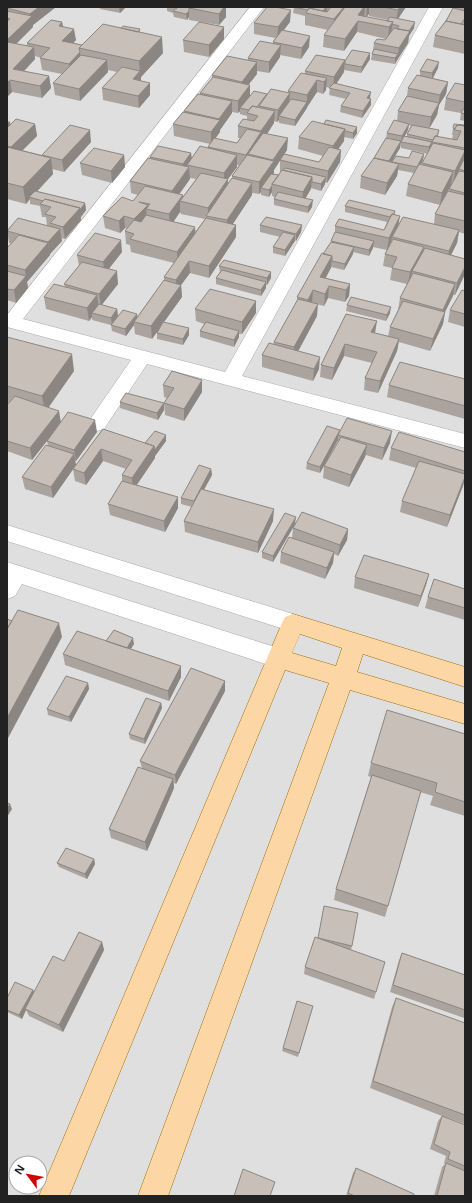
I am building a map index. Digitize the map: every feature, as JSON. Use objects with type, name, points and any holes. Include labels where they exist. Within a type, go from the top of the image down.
[{"type":"main road","points":[[54,1196],[293,622],[465,677]]},
{"type":"main road","points":[[153,1196],[356,642]]},
{"type":"main road","points":[[278,658],[465,714]]},
{"type":"street","points":[[257,7],[10,322],[465,441]]},
{"type":"street","points":[[230,380],[436,7]]},
{"type":"street","points":[[97,424],[143,356]]},
{"type":"street","points":[[7,533],[293,622]]},
{"type":"street","points":[[10,578],[278,658]]},
{"type":"shaded area","points":[[7,7],[465,7],[465,1196],[7,1196]]},
{"type":"building","points":[[7,7],[39,7],[30,14]]},
{"type":"building","points":[[174,7],[190,7],[186,14],[173,11],[177,8]]},
{"type":"building","points":[[224,7],[219,14],[189,8]]},
{"type":"building","points":[[267,7],[291,10],[278,27],[254,23]]},
{"type":"building","points":[[294,7],[326,7],[323,11]]},
{"type":"building","points":[[331,7],[344,7],[334,19],[306,13],[309,8],[327,12]]},
{"type":"building","points":[[345,7],[364,7],[358,15],[393,22],[389,27],[358,21],[345,39],[324,35]]},
{"type":"building","points":[[383,7],[400,7],[398,10]]},
{"type":"building","points":[[453,8],[465,11],[465,18],[461,24],[446,21]]},
{"type":"building","points":[[7,11],[32,16],[7,40],[7,21],[10,19],[7,18]]},
{"type":"building","points":[[390,17],[415,22],[409,31],[397,29],[399,26],[392,24],[393,22],[387,21]]},
{"type":"building","points":[[51,20],[62,22],[59,26],[74,29],[62,41],[82,45],[79,48],[80,52],[69,64],[40,58],[50,48],[27,43]]},
{"type":"building","points":[[446,21],[465,25],[465,42],[435,35]]},
{"type":"building","points":[[199,22],[224,27],[209,45],[183,40]]},
{"type":"building","points":[[103,24],[162,37],[139,61],[79,48]]},
{"type":"building","points":[[123,26],[140,29],[138,32],[121,28]]},
{"type":"building","points":[[394,28],[410,31],[399,48],[374,43],[377,39],[385,40]]},
{"type":"building","points":[[282,30],[310,36],[302,48],[273,42]]},
{"type":"building","points":[[260,41],[281,45],[269,62],[248,58]]},
{"type":"building","points":[[7,42],[34,47],[13,69],[49,76],[40,86],[10,80],[7,83]]},
{"type":"building","points":[[374,49],[398,54],[395,58],[372,54]]},
{"type":"building","points":[[352,50],[370,53],[362,67],[345,64],[345,61]]},
{"type":"building","points":[[81,55],[107,60],[79,89],[53,83]]},
{"type":"building","points":[[316,55],[345,60],[334,77],[305,71]]},
{"type":"building","points":[[227,56],[257,62],[242,82],[212,75]]},
{"type":"building","points":[[427,59],[439,62],[432,73],[420,71]]},
{"type":"building","points":[[122,67],[140,71],[133,79],[150,83],[138,96],[102,88]]},
{"type":"building","points":[[301,73],[327,78],[324,82],[317,80],[307,95],[288,91]]},
{"type":"building","points":[[417,75],[448,82],[440,95],[408,88]]},
{"type":"building","points":[[213,77],[250,85],[238,101],[200,93]]},
{"type":"building","points":[[334,83],[371,92],[367,98],[371,99],[363,111],[341,106],[350,93],[329,88]]},
{"type":"building","points":[[455,83],[465,85],[465,102],[446,98]]},
{"type":"building","points":[[271,89],[290,93],[278,110],[259,106]]},
{"type":"building","points":[[254,91],[267,94],[257,107],[252,106],[249,110],[240,108]]},
{"type":"building","points":[[198,94],[232,101],[219,119],[184,111]]},
{"type":"building","points":[[407,96],[439,103],[431,117],[398,111]]},
{"type":"building","points":[[291,99],[307,102],[295,120],[279,116]]},
{"type":"building","points":[[252,106],[275,111],[261,131],[238,126],[243,119],[254,121],[258,116],[247,113]]},
{"type":"building","points":[[463,109],[465,109],[465,114],[461,113]]},
{"type":"building","points":[[183,112],[220,120],[211,132],[173,124]]},
{"type":"building","points":[[16,119],[35,124],[11,147],[7,146],[7,128]]},
{"type":"building","points":[[326,120],[357,127],[353,133],[345,131],[345,129],[324,124]]},
{"type":"building","points":[[394,120],[409,124],[402,136],[387,133]]},
{"type":"building","points":[[312,121],[345,129],[333,146],[299,137]]},
{"type":"building","points":[[454,124],[465,126],[457,125],[455,129],[453,128]]},
{"type":"building","points":[[70,125],[90,130],[62,160],[42,155]]},
{"type":"building","points":[[412,125],[439,130],[437,136],[435,136],[433,140],[407,134]]},
{"type":"building","points":[[457,125],[465,126],[465,148],[432,142],[435,136],[457,140],[461,131],[454,130]]},
{"type":"building","points":[[247,129],[261,132],[246,155],[208,147],[214,138],[237,143]]},
{"type":"building","points":[[263,133],[288,138],[273,160],[248,154]]},
{"type":"building","points":[[404,136],[432,142],[429,147],[401,142]]},
{"type":"building","points":[[386,138],[401,141],[389,161],[374,158]]},
{"type":"building","points":[[433,143],[465,150],[455,171],[422,163]]},
{"type":"building","points":[[158,146],[191,153],[183,164],[150,157]]},
{"type":"building","points":[[200,146],[237,155],[224,173],[187,165]]},
{"type":"building","points":[[7,147],[51,158],[23,187],[7,183]]},
{"type":"building","points":[[329,147],[341,150],[328,171],[280,160],[284,154],[319,162]]},
{"type":"building","points":[[94,148],[124,155],[111,171],[80,163]]},
{"type":"building","points":[[412,151],[424,154],[417,167],[392,162],[396,156],[409,158]]},
{"type":"building","points":[[247,155],[274,161],[259,182],[232,176]]},
{"type":"building","points":[[465,157],[465,171],[459,169]]},
{"type":"building","points":[[148,158],[189,167],[172,191],[130,181]]},
{"type":"building","points":[[374,158],[399,164],[387,183],[361,176]]},
{"type":"building","points":[[419,164],[453,172],[442,193],[408,184]]},
{"type":"building","points":[[285,168],[326,177],[321,184],[312,182],[312,177],[283,170]]},
{"type":"building","points":[[282,170],[312,177],[303,192],[272,184]]},
{"type":"building","points":[[459,171],[465,172],[465,193],[449,189]]},
{"type":"building","points":[[201,173],[228,179],[208,208],[180,201]]},
{"type":"building","points":[[271,174],[279,175],[269,190],[261,188]]},
{"type":"building","points":[[232,178],[252,183],[227,220],[206,216]]},
{"type":"building","points":[[145,186],[183,195],[169,214],[146,209],[150,204],[139,202],[148,205],[134,219],[124,216],[119,221],[103,216],[122,197],[133,201]]},
{"type":"building","points":[[35,191],[85,203],[80,210],[80,208],[45,199],[43,201],[29,197]]},
{"type":"building","points":[[448,191],[465,195],[465,221],[435,214]]},
{"type":"building","points":[[278,192],[313,200],[308,207],[274,199]]},
{"type":"building","points":[[45,199],[80,208],[63,227],[50,223],[56,217],[45,214],[51,207],[40,204]]},
{"type":"building","points":[[349,200],[395,211],[390,217],[345,206]]},
{"type":"building","points":[[392,214],[400,216],[389,238],[335,226],[339,219],[384,230]]},
{"type":"building","points":[[146,215],[195,227],[177,252],[130,239],[134,234],[125,231],[134,220],[141,222]]},
{"type":"building","points":[[266,217],[302,225],[296,234],[260,225]]},
{"type":"building","points":[[403,217],[459,230],[449,251],[392,237]]},
{"type":"building","points":[[18,218],[60,229],[48,242],[7,231]]},
{"type":"building","points":[[206,218],[236,225],[209,266],[189,261],[176,280],[164,277]]},
{"type":"building","points":[[283,232],[295,235],[285,250],[273,247]]},
{"type":"building","points":[[335,232],[374,241],[369,250],[331,241]]},
{"type":"building","points":[[95,233],[121,240],[103,262],[77,255]]},
{"type":"building","points":[[19,235],[48,243],[25,270],[7,265],[7,248]]},
{"type":"building","points":[[393,239],[424,247],[410,272],[392,268],[397,257],[385,254]]},
{"type":"building","points":[[331,242],[354,247],[345,264],[332,261],[332,256],[323,254]]},
{"type":"building","points":[[425,248],[465,259],[465,267],[457,283],[412,271]]},
{"type":"building","points":[[322,253],[332,256],[320,277],[350,284],[346,290],[329,286],[325,294],[313,290],[308,300],[297,297]]},
{"type":"building","points":[[224,260],[271,272],[267,278],[219,266]]},
{"type":"building","points":[[82,262],[117,271],[99,294],[64,284]]},
{"type":"building","points":[[222,270],[266,282],[261,290],[216,278]]},
{"type":"building","points":[[7,271],[26,276],[14,290],[7,289]]},
{"type":"building","points":[[413,273],[455,284],[443,310],[400,298]]},
{"type":"building","points":[[164,280],[181,285],[151,326],[134,322]]},
{"type":"building","points":[[54,284],[97,295],[87,308],[44,297]]},
{"type":"building","points":[[210,289],[256,301],[242,322],[195,309]]},
{"type":"building","points":[[462,290],[465,291],[465,314],[450,310]]},
{"type":"building","points":[[351,297],[391,307],[387,315],[347,305]]},
{"type":"building","points":[[298,299],[318,304],[294,347],[274,342]]},
{"type":"building","points":[[403,301],[445,312],[433,339],[390,327]]},
{"type":"building","points":[[99,304],[117,309],[111,318],[92,313]]},
{"type":"building","points":[[123,310],[137,314],[125,329],[111,325]]},
{"type":"building","points":[[346,314],[377,321],[371,332],[399,339],[380,381],[365,378],[377,352],[345,344],[334,368],[321,365]]},
{"type":"building","points":[[163,322],[189,328],[183,339],[157,333]]},
{"type":"building","points":[[206,322],[239,331],[234,340],[200,331]]},
{"type":"building","points":[[7,337],[72,354],[42,396],[7,386]]},
{"type":"building","points":[[269,343],[320,357],[314,369],[262,355]]},
{"type":"building","points":[[400,362],[465,379],[465,406],[389,385]]},
{"type":"building","points":[[172,371],[202,380],[184,409],[164,403],[174,388],[163,385]]},
{"type":"building","points":[[126,393],[164,403],[157,413],[120,402]]},
{"type":"building","points":[[15,396],[59,411],[30,448],[7,441],[7,405]]},
{"type":"building","points":[[68,412],[95,420],[74,450],[47,441]]},
{"type":"building","points":[[347,418],[392,431],[384,448],[338,435]]},
{"type":"building","points":[[327,426],[340,430],[320,467],[307,463]]},
{"type":"building","points":[[103,429],[154,446],[132,478],[122,475],[132,460],[101,449],[84,473],[73,469]]},
{"type":"building","points":[[155,431],[166,435],[155,450],[154,446],[145,443]]},
{"type":"building","points":[[399,432],[465,452],[465,471],[391,448]]},
{"type":"building","points":[[341,437],[367,445],[351,475],[324,466]]},
{"type":"building","points":[[46,445],[74,454],[51,487],[22,477]]},
{"type":"building","points":[[419,461],[465,474],[450,515],[402,501]]},
{"type":"building","points":[[199,465],[211,469],[194,501],[181,498]]},
{"type":"building","points":[[122,481],[178,497],[164,521],[108,504]]},
{"type":"building","points":[[201,489],[274,509],[258,542],[184,521]]},
{"type":"building","points":[[302,512],[348,529],[340,545],[293,528]]},
{"type":"building","points":[[285,513],[296,517],[273,556],[262,552]]},
{"type":"building","points":[[289,537],[334,552],[327,568],[281,552]]},
{"type":"building","points":[[364,555],[429,574],[421,596],[355,577]]},
{"type":"building","points":[[434,579],[465,589],[465,608],[428,597]]},
{"type":"building","points":[[18,610],[59,623],[7,718],[7,629]]},
{"type":"building","points":[[7,619],[12,621],[7,629]]},
{"type":"building","points":[[114,630],[133,638],[127,648],[106,641]]},
{"type":"building","points":[[77,631],[181,666],[168,691],[63,654]]},
{"type":"building","points":[[191,668],[225,681],[175,775],[140,761]]},
{"type":"building","points":[[66,676],[88,683],[69,717],[47,709]]},
{"type":"building","points":[[146,698],[161,703],[144,739],[129,734]]},
{"type":"building","points":[[387,710],[465,734],[465,802],[435,792],[437,783],[371,763]]},
{"type":"building","points":[[138,767],[173,779],[145,842],[109,829]]},
{"type":"building","points":[[372,775],[421,791],[388,906],[336,889]]},
{"type":"building","points":[[66,848],[94,859],[85,874],[57,863]]},
{"type":"building","points":[[324,906],[358,913],[352,946],[318,938]]},
{"type":"building","points":[[79,932],[102,942],[59,1025],[25,1009],[53,956],[64,961]]},
{"type":"building","points":[[315,937],[385,962],[376,992],[305,967]]},
{"type":"building","points":[[402,953],[465,975],[465,1010],[393,985]]},
{"type":"building","points":[[15,982],[33,990],[19,1015],[7,1010],[7,998]]},
{"type":"building","points":[[396,998],[465,1023],[465,1115],[373,1081]]},
{"type":"building","points":[[297,1001],[313,1006],[299,1053],[283,1048]]},
{"type":"building","points":[[442,1116],[465,1125],[465,1166],[448,1159],[450,1152],[434,1144]]},
{"type":"building","points":[[446,1163],[465,1171],[465,1196],[437,1196]]},
{"type":"building","points":[[356,1168],[414,1194],[414,1196],[355,1196],[348,1193]]},
{"type":"building","points":[[243,1169],[275,1182],[270,1196],[234,1196]]}]
